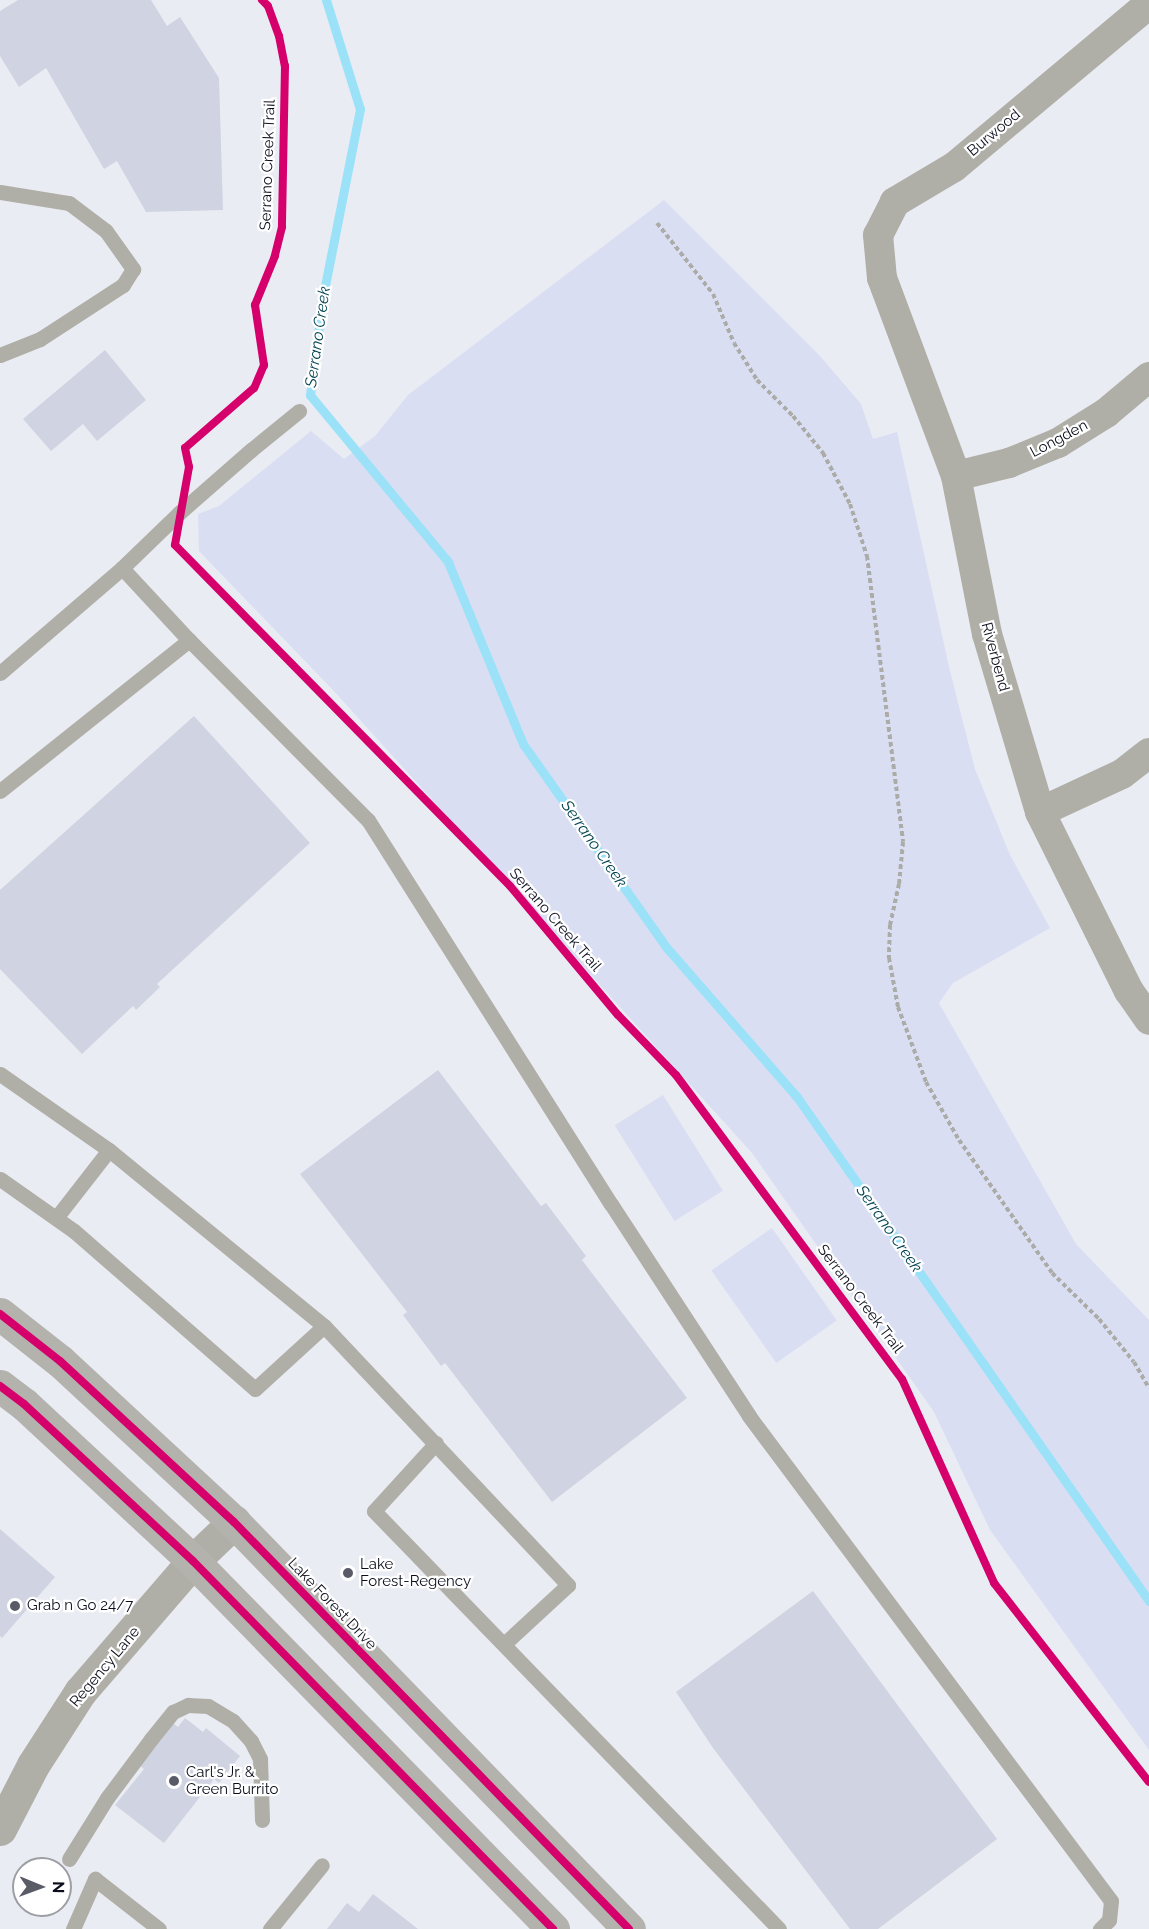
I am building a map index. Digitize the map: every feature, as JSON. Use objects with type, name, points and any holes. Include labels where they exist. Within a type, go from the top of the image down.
[{"type":"main road","name":"Lake Forest Drive","points":[[0,1314],[60,1361],[234,1522],[629,1929]]},
{"type":"main road","points":[[0,1386],[24,1404],[193,1561],[553,1929]]},
{"type":"street","name":"Burwood","points":[[882,278],[878,235],[895,202],[954,167],[1149,4]]},
{"type":"street","name":"Riverbend","points":[[882,278],[956,476],[987,634],[1040,812],[1129,991],[1149,1020]]},
{"type":"street","name":"Longden","points":[[956,476],[1009,463],[1058,442],[1106,413],[1149,377]]},
{"type":"street","points":[[1040,812],[1122,774],[1149,753]]},
{"type":"street","name":"Regency Lane","points":[[0,1829],[33,1766],[80,1692],[193,1561],[234,1522]]},
{"type":"lane","points":[[0,192],[69,203],[106,231],[133,269],[123,285],[40,339],[0,355]]},
{"type":"lane","points":[[0,673],[122,568],[179,513],[299,411]]},
{"type":"lane","points":[[122,568],[189,640],[368,820],[611,1204],[749,1416],[1111,1900],[1109,1920],[1100,1929]]},
{"type":"lane","points":[[0,790],[189,640]]},
{"type":"lane","points":[[0,1074],[109,1150],[324,1326],[568,1585],[504,1644]]},
{"type":"lane","points":[[56,1218],[109,1150]]},
{"type":"lane","points":[[0,1179],[56,1218],[255,1389],[324,1326]]},
{"type":"lane","points":[[436,1443],[374,1511],[779,1929]]},
{"type":"lane","points":[[70,1857],[107,1798],[151,1739],[173,1712],[188,1705],[208,1706],[233,1721],[251,1741],[260,1759],[262,1820]]},
{"type":"lane","points":[[270,1929],[322,1865]]},
{"type":"lane","points":[[73,1929],[95,1879],[159,1929]]},
{"type":"path","points":[[657,223],[713,294],[734,343],[758,380],[793,416],[823,453],[850,504],[867,556],[903,842],[899,884],[890,925],[889,958],[898,1006],[926,1082],[959,1140],[1052,1273],[1099,1319],[1134,1362],[1149,1388]]},
{"type":"shaded area","points":[[664,200],[821,357],[861,404],[873,439],[897,432],[950,671],[975,769],[1010,855],[1050,928],[953,983],[939,1003],[1076,1244],[1149,1320],[1149,1750],[990,1530],[934,1412],[752,1153],[332,689],[199,551],[198,514],[219,506],[311,431],[344,459],[375,436],[408,395]]},
{"type":"shaded area","points":[[663,1095],[723,1191],[675,1221],[615,1125]]},
{"type":"shaded area","points":[[772,1228],[837,1321],[776,1363],[711,1270]]},
{"type":"building","points":[[18,0],[151,0],[167,26],[180,17],[219,78],[223,210],[146,212],[117,161],[104,169],[46,68],[19,87],[0,56],[0,11]]},
{"type":"building","points":[[105,350],[146,400],[97,441],[83,424],[51,451],[23,419]]},
{"type":"building","points":[[194,716],[310,843],[157,984],[160,987],[136,1010],[133,1006],[82,1054],[0,969],[0,890]]},
{"type":"building","points":[[438,1070],[541,1206],[546,1203],[586,1256],[582,1260],[687,1398],[552,1502],[445,1363],[441,1366],[403,1315],[407,1312],[300,1174]]},
{"type":"building","name":"Grab n Go 24/7","points":[[0,1529],[55,1577],[2,1638],[0,1636]]},
{"type":"building","points":[[813,1591],[997,1839],[878,1929],[850,1929],[713,1748],[676,1692]]},
{"type":"building","name":"Carl's Jr. & Green Burrito","points":[[185,1718],[203,1732],[206,1728],[240,1756],[219,1783],[214,1779],[164,1843],[115,1805],[144,1769],[136,1763],[173,1723],[178,1727]]},
{"type":"building","points":[[373,1894],[418,1929],[327,1929],[347,1903],[359,1912]]},
{"type":"waterway","name":"Serrano Creek","points":[[326,0],[360,109],[323,296],[310,395],[448,562],[523,744],[667,948],[797,1097],[1149,1601]]},
{"type":"cycle path","name":"Serrano Creek Trail","points":[[262,0],[268,6],[279,36],[285,66],[282,227],[275,256],[255,305],[264,365],[254,388],[185,448],[189,467],[175,545],[510,886],[618,1015],[676,1075],[902,1379],[994,1583],[1149,1782]]},
{"type":"cycle path","points":[[0,1314],[60,1361],[234,1522],[629,1929]]},
{"type":"cycle path","points":[[0,1386],[24,1404],[193,1561],[553,1929]]},
{"type":"place","name":"Lake Forest-Regency","points":[[348,1573]]},
{"type":"place","name":"Grab n Go 24/7","points":[[15,1606]]},
{"type":"place","name":"Carl's Jr. & Green Burrito","points":[[174,1781]]}]
